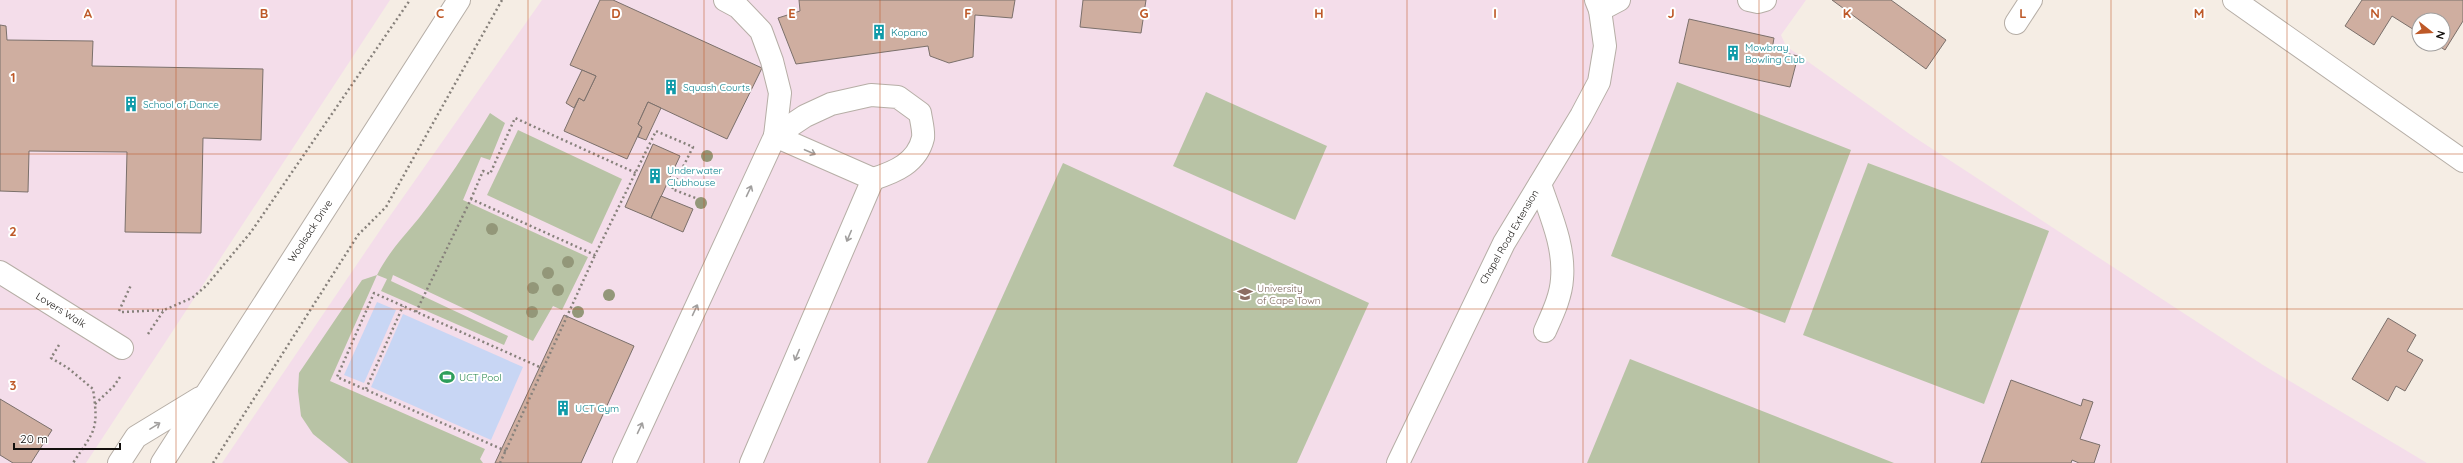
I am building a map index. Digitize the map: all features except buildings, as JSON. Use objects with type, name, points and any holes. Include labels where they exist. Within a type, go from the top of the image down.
[{"type":"main road","name":"Woolsack Drive","points":[[162,463],[204,395],[459,0]]},
{"type":"main road","points":[[624,463],[775,136],[780,93],[761,31],[738,7],[725,0]]},
{"type":"main road","points":[[1749,0],[1758,2],[1765,0]]},
{"type":"main road","points":[[2016,23],[2031,0]]},
{"type":"main road","points":[[2234,0],[2463,161]]},
{"type":"main road","name":"Chapel Road Extension","points":[[1398,463],[1480,289],[1504,243],[1581,116],[1599,82],[1605,46],[1605,3]]},
{"type":"main road","points":[[871,95],[898,97],[920,113],[923,138],[912,160],[894,172],[873,179],[775,136],[805,116],[831,104],[871,95]]},
{"type":"main road","points":[[751,463],[873,179]]},
{"type":"main road","points":[[1540,184],[1561,248],[1562,279],[1557,299],[1545,331]]},
{"type":"main road","name":"Lovers Walk","points":[[0,272],[122,348]]},
{"type":"main road","points":[[119,463],[136,437],[204,395]]},
{"type":"main road","points":[[172,463],[204,395]]},
{"type":"path","points":[[131,285],[118,311],[164,310],[192,298],[206,286],[251,232],[410,0]]},
{"type":"path","points":[[213,463],[358,235],[386,207],[502,0]]},
{"type":"path","points":[[416,312],[483,171],[490,174],[515,118],[636,173]]},
{"type":"path","points":[[500,463],[595,254],[656,131],[693,147],[672,189],[698,199]]},
{"type":"path","points":[[471,199],[595,254]]},
{"type":"path","points":[[506,451],[337,377],[374,293],[544,369]]},
{"type":"path","points":[[366,389],[402,306]]},
{"type":"path","points":[[147,335],[164,310]]},
{"type":"path","points":[[58,346],[51,358],[83,379],[93,389],[95,404],[96,430],[73,463]]},
{"type":"path","points":[[95,404],[114,386],[123,373]]},
{"type":"shaded area","points":[[0,0],[390,0],[86,463],[0,463]]},
{"type":"shaded area","name":"University of Cape Town","points":[[542,0],[1806,0],[1781,35],[1786,46],[1911,135],[2263,365],[2427,463],[222,463],[385,223]]},
{"type":"green space","points":[[1677,82],[1851,150],[1785,323],[1611,256]]},
{"type":"green space","points":[[1206,92],[1327,146],[1295,220],[1173,166]]},
{"type":"green space","points":[[490,113],[505,123],[490,160],[481,157],[463,200],[588,257],[562,310],[553,306],[533,341],[393,275],[391,281],[508,336],[504,345],[381,291],[387,279],[377,275],[392,252],[447,180]]},
{"type":"green space","points":[[518,130],[622,179],[592,244],[487,195]]},
{"type":"green space","points":[[1063,163],[1369,303],[1297,463],[927,463]]},
{"type":"green space","points":[[1868,163],[2049,231],[1984,404],[1803,335]]},
{"type":"green space","points":[[377,275],[330,381],[485,449],[480,459],[483,463],[349,463],[313,434],[301,416],[298,391],[299,373],[362,280]]},
{"type":"green space","points":[[1630,359],[1894,463],[1587,463]]},
{"type":"water","points":[[377,302],[396,310],[364,383],[344,375]]},
{"type":"water","name":"UCT Pool","points":[[403,314],[523,367],[491,440],[371,387]]},
{"type":"place","name":"Kopano","points":[[879,32]]},
{"type":"place","name":"Mowbray Bowling Club","points":[[1733,53]]},
{"type":"place","name":"Squash Courts","points":[[671,87]]},
{"type":"place","name":"School of Dance","points":[[131,104]]},
{"type":"place","name":"Underwater Clubhouse","points":[[655,176]]},
{"type":"place","name":"University of Cape Town","points":[[1245,294]]},
{"type":"place","name":"UCT Pool","points":[[447,377]]},
{"type":"place","name":"UCT Gym","points":[[563,408]]}]
